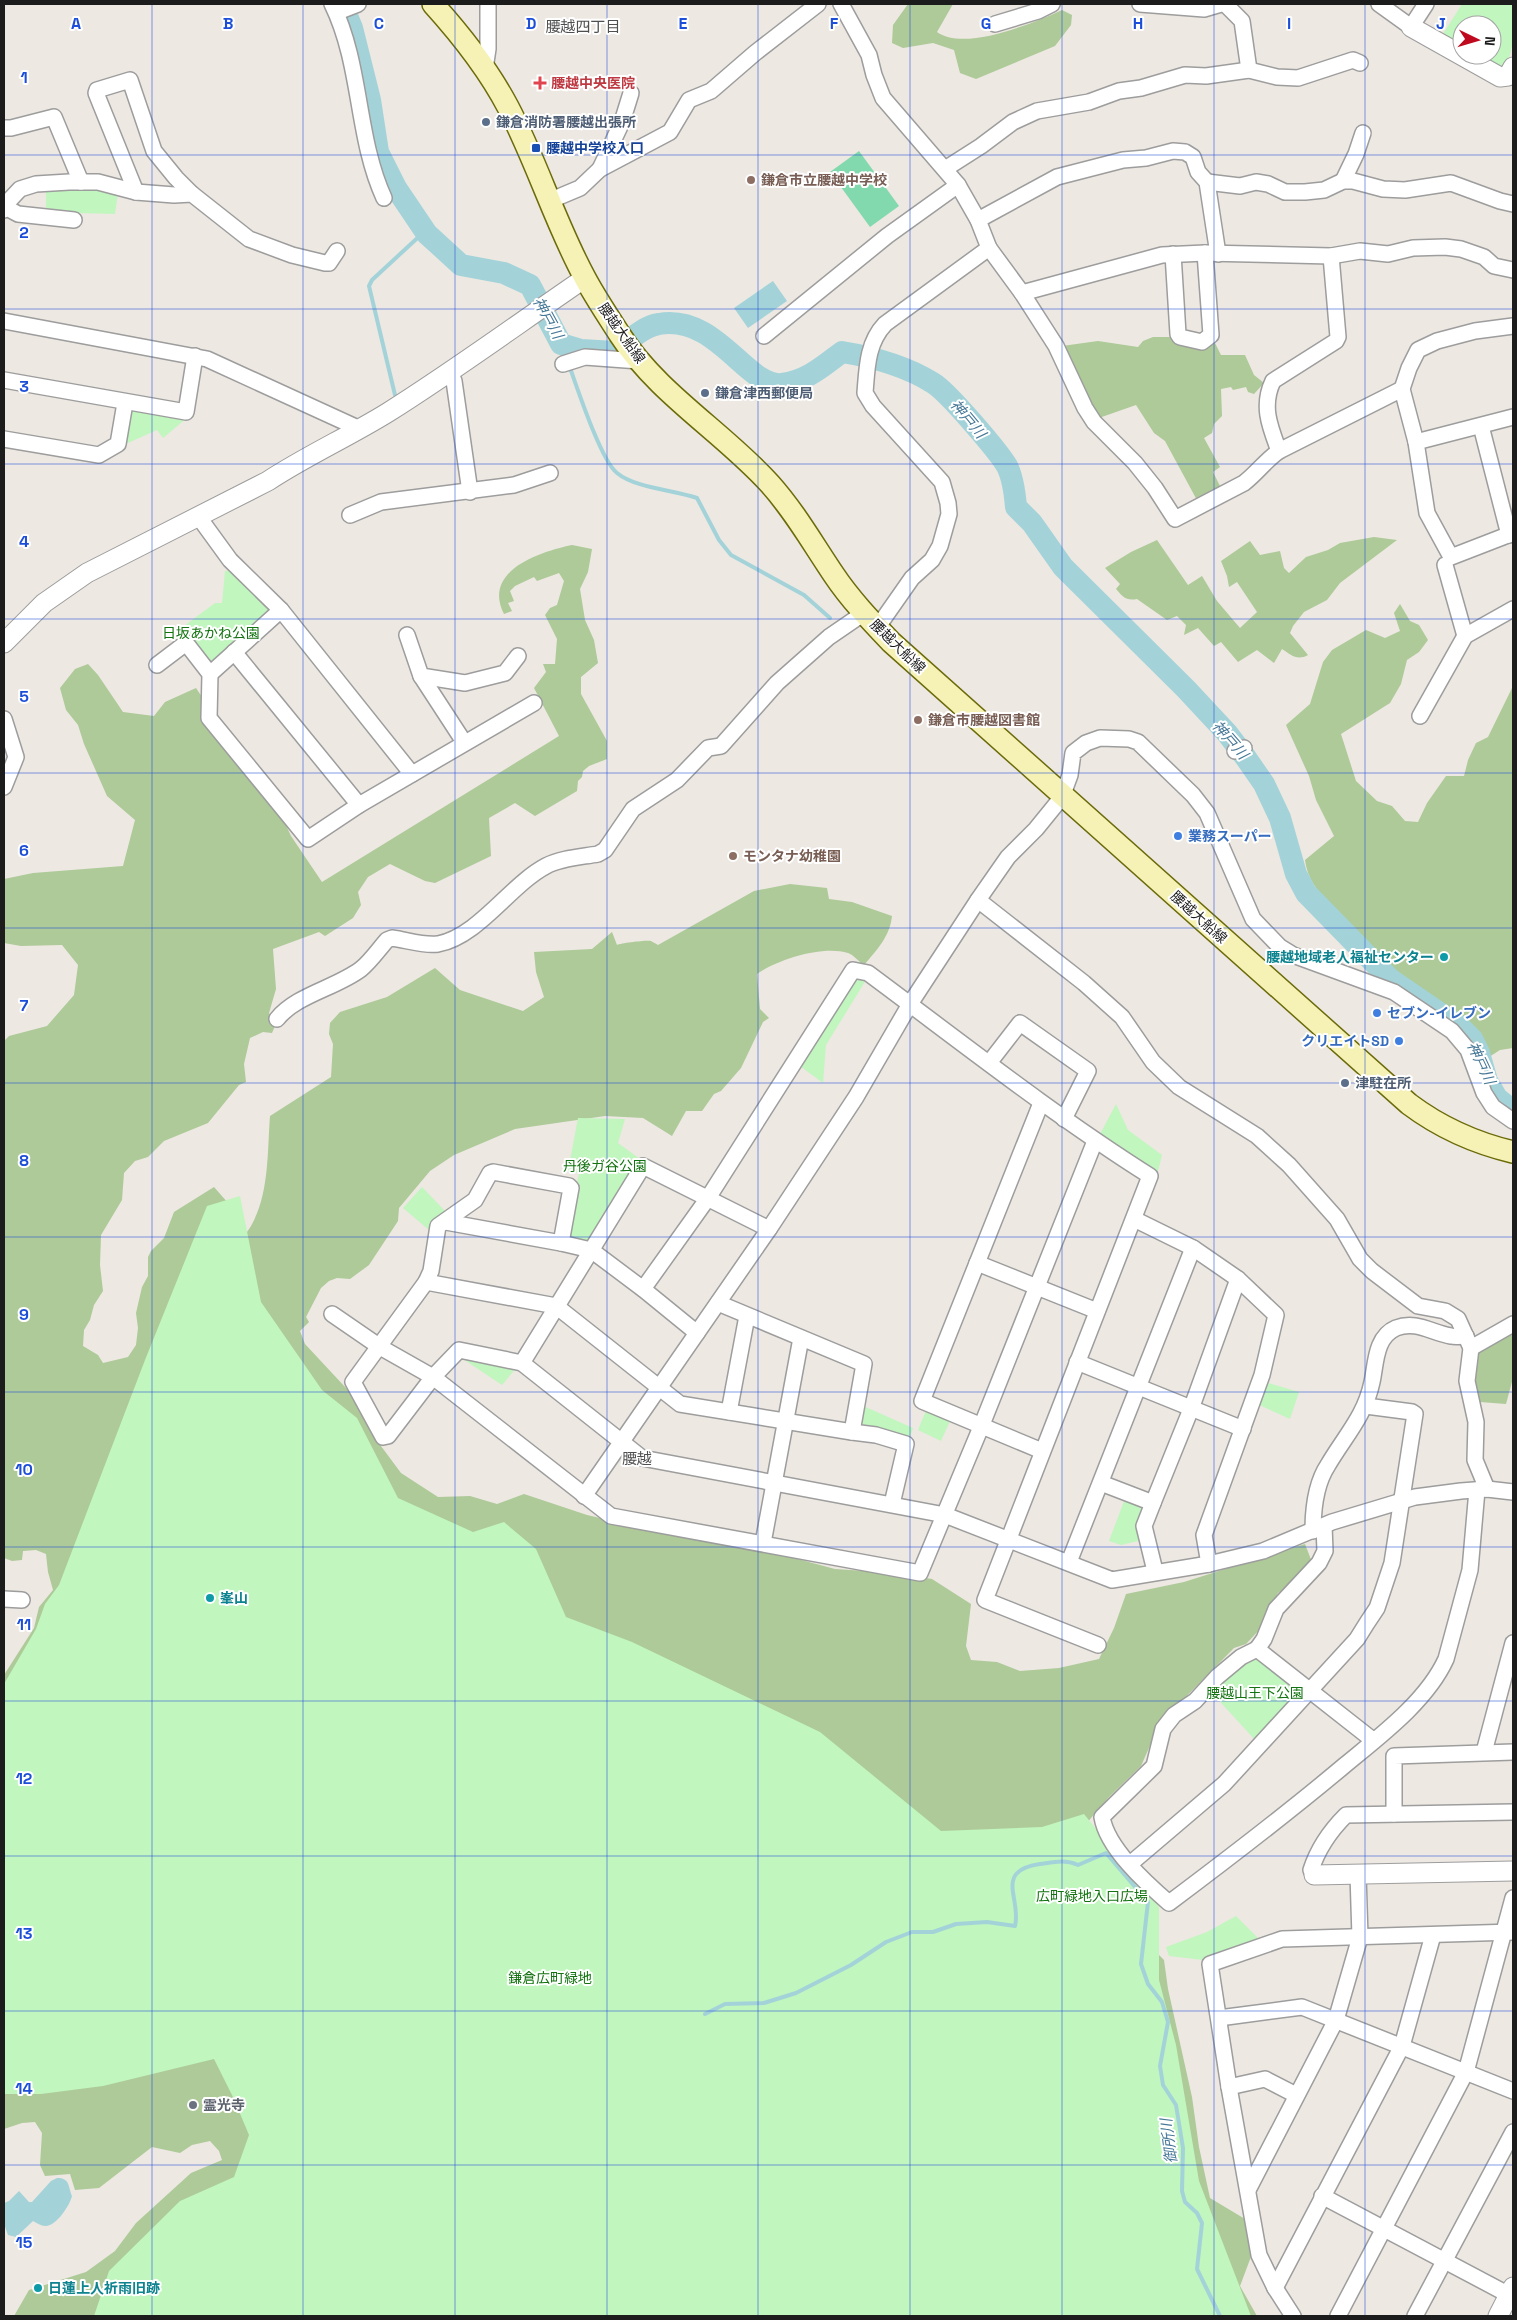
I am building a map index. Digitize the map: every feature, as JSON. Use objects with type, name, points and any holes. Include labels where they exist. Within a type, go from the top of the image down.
[{"type":"main road","name":"腰越大船線","points":[[433,4],[454,27],[485,68],[507,106],[585,278],[630,349],[668,390],[749,462],[772,486],[794,514],[835,577],[897,648],[1062,797],[1409,1104],[1432,1121],[1468,1139],[1513,1152]]},
{"type":"street","points":[[485,68],[488,49],[488,4]]},
{"type":"street","points":[[549,201],[580,188],[600,170],[670,132],[689,100],[711,91],[755,53],[818,4]]},
{"type":"street","points":[[841,4],[869,55],[883,98],[958,185],[978,220],[989,248],[1022,293],[1056,346],[1085,408],[1094,422],[1135,463],[1176,519],[1244,483],[1254,476],[1266,460],[1279,452],[1402,390]]},
{"type":"street","points":[[995,24],[1038,11],[1052,4]]},
{"type":"street","points":[[1140,4],[1204,9],[1223,4],[1242,21],[1249,70]]},
{"type":"street","points":[[1379,4],[1411,27],[1500,78],[1508,76],[1513,67]]},
{"type":"street","points":[[1411,27],[1426,4]]},
{"type":"street","points":[[346,6],[367,151],[384,198]]},
{"type":"street","points":[[945,169],[981,146],[1013,122],[1037,111],[1089,102],[1120,91],[1141,88],[1185,75],[1206,76],[1249,70],[1277,78],[1298,78],[1353,60],[1360,63]]},
{"type":"street","points":[[136,192],[96,94],[97,90],[130,80],[154,151],[192,194],[249,238],[292,255],[325,264],[329,263],[337,251]]},
{"type":"street","points":[[600,170],[622,122],[631,94]]},
{"type":"street","points":[[4,128],[11,128],[54,117],[81,182]]},
{"type":"street","points":[[1343,181],[1356,154],[1363,133]]},
{"type":"street","points":[[978,220],[1057,177],[1123,160],[1173,151],[1186,152],[1193,157],[1198,172],[1207,182],[1211,253],[1211,335],[1202,342],[1180,337],[1178,334],[1173,254]]},
{"type":"street","points":[[1207,182],[1240,186],[1256,182],[1268,184],[1285,192],[1324,190],[1343,181],[1353,181],[1383,189],[1405,190],[1451,183],[1513,204]]},
{"type":"street","points":[[74,220],[18,214],[4,208],[20,190],[36,184],[98,182],[136,192],[174,195],[192,194]]},
{"type":"street","points":[[764,336],[888,236],[958,185]]},
{"type":"street","points":[[277,1019],[286,1009],[361,969],[387,940],[392,938],[430,945],[446,942],[496,908],[507,896],[546,865],[598,854],[605,850],[633,809],[677,780],[708,748],[721,746],[777,683],[828,637],[871,620],[932,560],[940,546],[949,514],[942,482],[873,406],[865,393],[869,356],[877,333],[885,324],[989,248]]},
{"type":"street","points":[[1022,293],[1162,255],[1173,254],[1331,256],[1360,250],[1379,254],[1413,248],[1453,248],[1484,258],[1494,266],[1513,270]]},
{"type":"street","points":[[1279,452],[1267,418],[1266,401],[1273,381],[1336,341],[1338,337],[1331,256]]},
{"type":"street","points":[[4,643],[44,603],[71,582],[106,561],[268,481],[290,466],[360,429],[450,371],[585,278]]},
{"type":"street","points":[[4,321],[207,359],[360,429]]},
{"type":"street","points":[[1481,426],[1511,534],[1451,556],[1427,513],[1416,442],[1402,390],[1409,368],[1418,350],[1437,341],[1475,331],[1513,326]]},
{"type":"street","points":[[569,362],[585,357],[630,349]]},
{"type":"street","points":[[4,380],[125,403],[186,412],[195,356]]},
{"type":"street","points":[[450,371],[454,381],[470,492]]},
{"type":"street","points":[[4,439],[99,455],[118,444],[125,403]]},
{"type":"street","points":[[1416,442],[1513,417]]},
{"type":"street","points":[[350,514],[381,502],[514,485],[550,473]]},
{"type":"street","points":[[198,516],[236,567],[281,610],[412,774]]},
{"type":"street","points":[[1445,565],[1465,636]]},
{"type":"street","points":[[1420,716],[1465,636],[1513,609]]},
{"type":"street","points":[[210,674],[281,610]]},
{"type":"street","points":[[407,635],[421,676],[464,742]]},
{"type":"street","points":[[157,665],[186,643],[210,674],[209,718],[308,838],[464,742],[534,703]]},
{"type":"street","points":[[234,652],[359,805]]},
{"type":"street","points":[[421,676],[465,683],[505,673],[518,656]]},
{"type":"street","points":[[4,719],[16,757],[4,787]]},
{"type":"street","points":[[584,1496],[769,1229],[856,1097],[910,1004],[978,900],[1008,857],[1036,829],[1062,797],[1070,775],[1073,753],[1086,743],[1106,737],[1138,742],[1194,794],[1207,813],[1251,915],[1264,931],[1280,947],[1292,955],[1394,992],[1452,1031],[1468,1050],[1484,1093],[1493,1108],[1513,1121]]},
{"type":"street","points":[[978,900],[1084,983],[1122,1016],[1153,1062],[1179,1087],[1257,1136],[1289,1165],[1337,1219],[1360,1259],[1372,1271],[1418,1306],[1445,1311],[1453,1315],[1458,1319],[1468,1342],[1467,1381],[1476,1422],[1475,1460],[1482,1490],[1470,1570],[1446,1659],[1441,1670],[1412,1704],[1374,1741],[1254,1840],[1169,1903],[1119,1854],[1106,1835],[1102,1817],[1154,1766],[1162,1729],[1174,1715],[1196,1701],[1217,1677],[1241,1657],[1257,1649],[1264,1639],[1276,1609],[1319,1563],[1325,1552],[1318,1528],[1316,1499],[1327,1466],[1366,1406],[1376,1354],[1390,1332],[1409,1326],[1429,1328],[1468,1342],[1513,1324]]},
{"type":"street","points":[[643,1289],[708,1198],[853,970],[868,973],[1094,1141],[1150,1176],[1042,1451],[986,1601],[1098,1644]]},
{"type":"street","points":[[989,1062],[1020,1023],[1088,1071],[1064,1119]]},
{"type":"street","points":[[1041,1102],[922,1401],[1042,1451]]},
{"type":"street","points":[[332,1314],[380,1347],[433,1377],[611,1516],[920,1573],[982,1427],[1094,1141]]},
{"type":"street","points":[[522,1363],[643,1166],[769,1229]]},
{"type":"street","points":[[561,1243],[571,1188],[569,1186],[493,1172],[490,1173],[475,1200],[438,1226],[431,1270],[426,1282],[353,1382],[383,1437],[388,1436],[433,1377],[459,1350],[522,1363],[642,1458],[945,1515],[1112,1580],[1155,1571],[1209,1564],[1262,1551],[1318,1528],[1401,1501],[1440,1493],[1482,1490],[1513,1492]]},
{"type":"street","points":[[1134,1219],[1193,1248],[1238,1279],[1276,1315],[1262,1375],[1204,1535],[1209,1564]]},
{"type":"street","points":[[446,1222],[591,1250],[643,1289],[696,1333]]},
{"type":"street","points":[[1069,1562],[1193,1248]]},
{"type":"street","points":[[977,1263],[1097,1311]]},
{"type":"street","points":[[1155,1571],[1144,1526],[1191,1409],[1238,1279]]},
{"type":"street","points":[[426,1282],[556,1306],[660,1386],[680,1404],[876,1435],[906,1444],[892,1504]]},
{"type":"street","points":[[718,1303],[864,1364],[852,1432]]},
{"type":"street","points":[[728,1412],[746,1316]]},
{"type":"street","points":[[763,1543],[801,1338]]},
{"type":"street","points":[[1077,1362],[1243,1429]]},
{"type":"street","points":[[1130,1864],[1224,1784],[1357,1639],[1377,1608],[1392,1563],[1415,1414],[1366,1406]]},
{"type":"street","points":[[1101,1483],[1153,1503]]},
{"type":"street","points":[[4,1599],[22,1600]]},
{"type":"street","points":[[1484,1752],[1513,1643]]},
{"type":"street","points":[[1257,1649],[1374,1741]]},
{"type":"street","points":[[1394,1814],[1394,1756],[1513,1752]]},
{"type":"street","points":[[1513,1812],[1346,1815],[1330,1831],[1315,1856],[1311,1870],[1314,1875],[1513,1871]]},
{"type":"street","points":[[1248,2190],[1336,2020],[1360,1937],[1358,1874]]},
{"type":"street","points":[[1338,2316],[1466,2072],[1509,1933],[1513,1898]]},
{"type":"street","points":[[1293,2316],[1275,2288],[1259,2255],[1229,2087],[1210,1964],[1282,1939],[1509,1933]]},
{"type":"street","points":[[1275,2288],[1402,2046],[1433,1935]]},
{"type":"street","points":[[1219,2018],[1302,2007],[1513,2091]]},
{"type":"street","points":[[1229,2087],[1265,2079],[1296,2095]]},
{"type":"street","points":[[1415,2316],[1513,2132]]},
{"type":"street","points":[[1322,2196],[1445,2261],[1512,2293],[1498,2316]]},
{"type":"green space","points":[[908,4],[953,4],[937,32],[949,37],[964,39],[1017,28],[1062,10],[1072,15],[1071,25],[1055,46],[976,79],[960,73],[954,50],[933,43],[903,48],[892,43],[893,25]]},
{"type":"green space","points":[[1462,4],[1513,4],[1513,40],[1509,58],[1505,64],[1499,68],[1493,65],[1502,65],[1502,15],[1455,15]]},
{"type":"green space","points":[[1452,20],[1452,43],[1441,37]]},
{"type":"green space","points":[[859,151],[899,206],[870,227],[830,172]]},
{"type":"green space","points":[[98,187],[118,193],[115,214],[77,213],[46,208],[46,189]]},
{"type":"green space","points":[[1153,337],[1174,337],[1204,347],[1215,343],[1221,355],[1245,355],[1254,375],[1264,383],[1254,394],[1248,392],[1246,387],[1233,390],[1231,387],[1221,389],[1222,416],[1214,424],[1212,433],[1204,438],[1220,467],[1213,472],[1222,490],[1198,502],[1165,441],[1154,433],[1136,405],[1096,419],[1062,346],[1098,341],[1138,347],[1143,341]]},
{"type":"green space","points":[[133,404],[188,417],[163,438],[157,430],[119,447]]},
{"type":"green space","points":[[1374,537],[1397,540],[1340,583],[1327,600],[1304,612],[1293,626],[1290,633],[1308,655],[1297,657],[1282,649],[1274,663],[1257,650],[1238,662],[1221,642],[1214,646],[1198,628],[1184,635],[1186,625],[1177,616],[1167,620],[1137,599],[1127,599],[1116,589],[1120,584],[1105,568],[1131,552],[1157,540],[1188,585],[1202,576],[1217,601],[1240,628],[1257,612],[1237,582],[1229,587],[1221,561],[1250,541],[1260,555],[1280,551],[1284,568],[1289,573],[1306,557],[1328,550],[1340,543]]},
{"type":"green space","name":"鎌倉広町緑地","points":[[572,545],[592,549],[588,572],[580,589],[585,620],[594,640],[598,663],[581,677],[581,694],[607,741],[607,759],[589,766],[583,771],[582,777],[578,781],[577,791],[535,816],[515,803],[489,818],[491,856],[435,883],[425,881],[390,864],[368,877],[358,892],[361,905],[353,918],[325,936],[319,932],[273,949],[276,989],[269,1013],[275,1026],[272,1033],[263,1032],[250,1038],[244,1064],[246,1082],[239,1085],[208,1123],[164,1141],[148,1157],[135,1161],[124,1173],[122,1200],[101,1235],[100,1265],[103,1291],[94,1305],[90,1320],[84,1330],[83,1346],[98,1355],[103,1363],[128,1357],[136,1345],[138,1328],[136,1313],[142,1287],[148,1276],[148,1257],[151,1251],[164,1238],[174,1212],[214,1187],[236,1212],[244,1236],[259,1209],[263,1194],[266,1179],[270,1116],[331,1077],[333,1044],[329,1034],[330,1023],[340,1012],[387,997],[435,968],[460,990],[523,1011],[544,997],[536,972],[534,952],[592,949],[612,932],[617,945],[651,941],[658,945],[754,891],[790,884],[827,888],[829,899],[852,902],[892,916],[886,936],[864,965],[848,953],[838,951],[814,952],[777,963],[757,974],[760,1009],[769,1018],[763,1022],[741,1068],[721,1091],[714,1094],[702,1111],[686,1111],[672,1136],[643,1118],[605,1116],[515,1129],[454,1155],[430,1171],[399,1208],[398,1221],[369,1265],[350,1279],[337,1278],[329,1281],[321,1288],[306,1317],[309,1322],[300,1331],[305,1344],[359,1402],[378,1442],[401,1473],[438,1497],[470,1496],[497,1504],[524,1494],[587,1515],[630,1525],[756,1548],[835,1569],[895,1573],[932,1579],[971,1604],[966,1646],[971,1660],[997,1662],[1020,1671],[1059,1668],[1099,1659],[1114,1628],[1126,1594],[1184,1582],[1305,1544],[1315,1570],[1278,1593],[1262,1627],[1246,1644],[1234,1648],[1160,1723],[1141,1766],[1109,1797],[1080,1831],[1164,2316],[14,2316],[29,2290],[86,2272],[115,2251],[136,2223],[191,2173],[222,2160],[219,2151],[210,2141],[192,2145],[180,2153],[152,2147],[99,2188],[75,2190],[70,2174],[45,2176],[40,2165],[42,2133],[35,2122],[22,2123],[4,2129],[4,1675],[34,1628],[39,1607],[53,1590],[46,1554],[36,1550],[23,1551],[22,1560],[12,1561],[4,1558],[4,1041],[9,1036],[47,1026],[74,995],[78,965],[62,945],[21,946],[4,943],[4,879],[33,873],[123,866],[135,820],[107,796],[84,744],[78,725],[66,710],[60,688],[75,669],[88,664],[98,675],[123,712],[154,716],[165,702],[196,688],[202,697],[204,721],[284,821],[291,836],[322,882],[559,736],[534,688],[546,672],[543,664],[555,664],[557,639],[545,615],[550,608],[557,605],[564,581],[559,573],[537,581],[534,577],[515,586],[510,591],[514,601],[508,603],[512,611],[504,614],[499,599],[501,586],[507,575],[517,566],[544,553]]},
{"type":"green space","name":"日坂あかね公園","points":[[232,570],[270,604],[269,613],[210,662],[205,661],[180,629],[215,603],[222,603],[225,571]]},
{"type":"green space","points":[[1400,604],[1410,621],[1419,625],[1428,640],[1419,652],[1407,660],[1401,684],[1390,703],[1341,734],[1356,781],[1377,801],[1392,806],[1405,821],[1418,822],[1427,803],[1446,776],[1464,776],[1468,760],[1476,743],[1488,737],[1513,686],[1513,1048],[1500,1050],[1489,1057],[1479,1042],[1454,1017],[1397,977],[1377,960],[1317,889],[1310,877],[1305,860],[1334,836],[1316,800],[1309,776],[1286,725],[1310,704],[1323,662],[1332,650],[1366,630],[1385,638],[1400,631],[1394,613]]},
{"type":"green space","points":[[857,975],[866,980],[826,1045],[823,1083],[800,1066]]},
{"type":"green space","points":[[1116,1104],[1128,1130],[1162,1155],[1157,1175],[1099,1136]]},
{"type":"green space","name":"丹後ガ谷公園","points":[[578,1118],[625,1119],[618,1143],[640,1159],[591,1241],[583,1244],[566,1237],[579,1173],[568,1171]]},
{"type":"green space","points":[[422,1187],[445,1211],[429,1230],[403,1208]]},
{"type":"green space","name":"鎌倉広町緑地","points":[[240,1196],[261,1302],[322,1390],[357,1418],[398,1498],[473,1532],[504,1522],[536,1549],[566,1617],[632,1642],[820,1732],[941,1831],[1042,1827],[1084,1814],[1159,1907],[1159,1980],[1176,2045],[1199,2181],[1251,2316],[94,2316],[109,2271],[180,2201],[234,2177],[249,2135],[214,2059],[103,2086],[41,2094],[4,2094],[4,1684],[36,1629],[45,1604],[59,1585],[145,1360],[207,1206]]},
{"type":"green space","points":[[1513,1330],[1513,1378],[1506,1404],[1480,1402],[1465,1372],[1473,1344]]},
{"type":"green space","points":[[460,1357],[517,1367],[502,1385]]},
{"type":"green space","points":[[1265,1382],[1299,1392],[1290,1419],[1257,1404]]},
{"type":"green space","points":[[861,1405],[913,1428],[909,1440],[860,1429]]},
{"type":"green space","points":[[927,1408],[951,1419],[941,1441],[918,1430]]},
{"type":"green space","points":[[1126,1496],[1143,1503],[1146,1509],[1142,1540],[1121,1545],[1109,1541]]},
{"type":"green space","name":"腰越山王下公園","points":[[1258,1655],[1299,1688],[1300,1693],[1256,1741],[1212,1693],[1227,1674]]},
{"type":"green space","points":[[1236,1916],[1259,1939],[1203,1960],[1169,1956],[1166,1947],[1207,1932]]},
{"type":"green space","points":[[1141,1947],[1156,1952],[1164,1960],[1168,1989],[1192,2097],[1199,2147],[1210,2198],[1245,2219],[1252,2254],[1240,2286],[1257,2316],[1217,2316]]},
{"type":"water","points":[[773,281],[787,301],[748,328],[734,308]]},
{"type":"water","points":[[57,2178],[66,2181],[72,2196],[62,2215],[49,2225],[42,2226],[33,2221],[16,2237],[8,2235],[4,2224],[4,2203],[9,2201],[19,2191],[29,2202],[32,2202],[51,2181]]},
{"type":"waterway","name":"神戸川","points":[[342,4],[352,28],[370,100],[378,152],[396,188],[427,234],[461,265],[504,273],[530,285],[561,344],[581,350],[614,352],[635,335],[653,325],[680,324],[698,330],[714,340],[756,375],[769,382],[782,384],[799,380],[842,352],[901,367],[933,383],[950,398],[1002,458],[1011,476],[1016,507],[1032,523],[1063,567],[1186,689],[1227,733],[1246,758],[1264,784],[1280,818],[1296,874],[1306,893],[1390,979],[1460,1027],[1472,1039],[1479,1053],[1487,1081],[1497,1098],[1513,1111]]},
{"type":"waterway","points":[[395,395],[369,286],[372,280],[425,231]]},
{"type":"waterway","points":[[561,344],[567,358]]},
{"type":"waterway","points":[[569,365],[597,439],[611,466],[617,473],[634,482],[697,498],[719,540],[731,555],[804,595],[830,618]]},
{"type":"waterway","name":"御所川","points":[[705,2014],[725,2004],[764,2003],[796,1993],[851,1965],[886,1942],[912,1932],[933,1932],[956,1924],[987,1922],[1015,1926],[1016,1916],[1012,1888],[1013,1880],[1017,1873],[1026,1868],[1055,1862],[1069,1862],[1078,1865],[1106,1853],[1148,1902],[1141,1964],[1148,1984],[1162,2002],[1168,2022],[1160,2066],[1163,2085],[1176,2105],[1183,2148],[1182,2191],[1185,2202],[1197,2213],[1202,2223],[1197,2269],[1220,2316]]},
{"type":"place","name":"腰越中央医院","points":[[540,83]]},
{"type":"place","name":"鎌倉消防署腰越出張所","points":[[486,122]]},
{"type":"place","name":"腰越中学校入口","points":[[536,148]]},
{"type":"place","name":"鎌倉市立腰越中学校","points":[[751,180]]},
{"type":"place","name":"鎌倉津西郵便局","points":[[705,393]]},
{"type":"place","name":"鎌倉市腰越図書館","points":[[918,720]]},
{"type":"place","name":"業務スーパー","points":[[1178,836]]},
{"type":"place","name":"モンタナ幼稚園","points":[[733,856]]},
{"type":"place","name":"腰越地域老人福祉センター","points":[[1444,957]]},
{"type":"place","name":"セブン-イレブン","points":[[1377,1013]]},
{"type":"place","name":"クリエイトSD","points":[[1399,1041]]},
{"type":"place","name":"津駐在所","points":[[1345,1083]]},
{"type":"place","name":"峯山","points":[[210,1598]]},
{"type":"place","name":"霊光寺","points":[[193,2105]]},
{"type":"place","name":"日蓮上人祈雨旧跡","points":[[38,2288]]},
{"type":"district","name":"腰越四丁目","points":[[583,27]]},
{"type":"district","name":"腰越","points":[[637,1459]]},
{"type":"park label","name":"広町緑地入口広場","points":[[1092,1896]]}]
